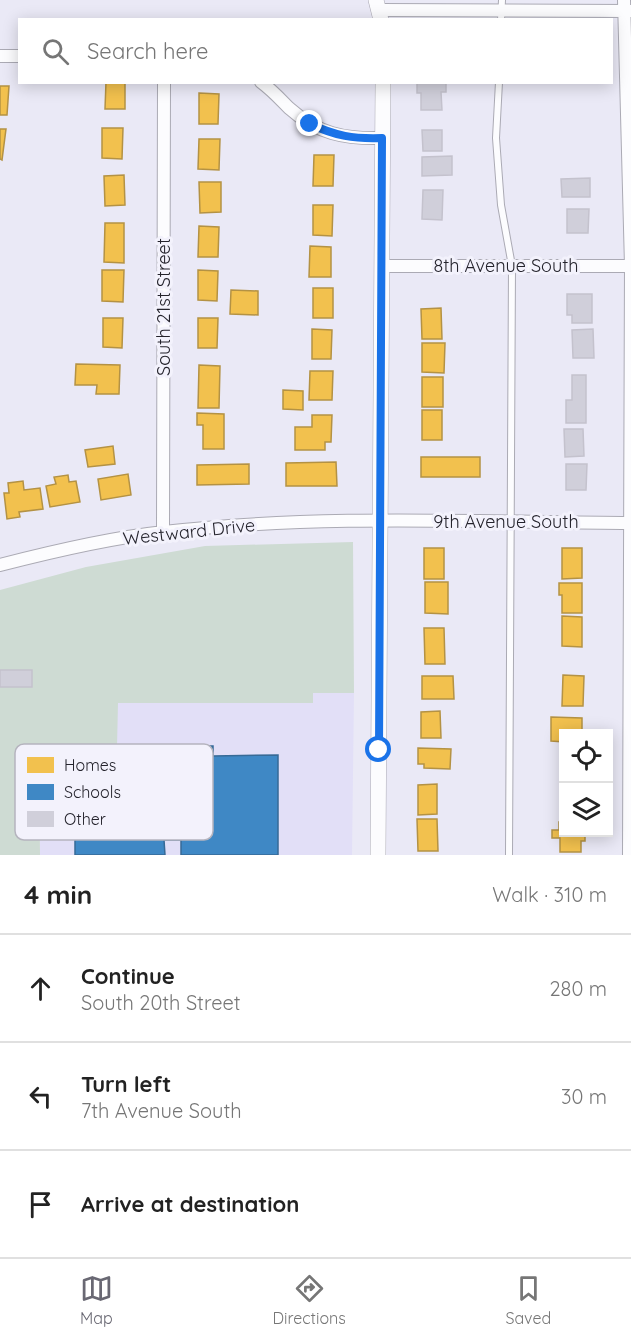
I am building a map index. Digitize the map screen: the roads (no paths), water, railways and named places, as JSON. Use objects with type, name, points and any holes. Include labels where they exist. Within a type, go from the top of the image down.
[{"type":"street","points":[[379,10],[626,8],[631,266],[629,855]]},
{"type":"street","points":[[0,56],[18,57]]},
{"type":"street","name":"South 21st Street","points":[[163,532],[164,84]]},
{"type":"street","points":[[263,84],[310,124],[335,135],[382,138]]},
{"type":"street","points":[[378,855],[383,84]]},
{"type":"street","name":"8th Avenue South","points":[[381,266],[631,266]]},
{"type":"street","name":"Westward Drive","points":[[0,565],[55,550],[163,532],[242,525],[381,521]]},
{"type":"street","name":"9th Avenue South","points":[[381,521],[631,523]]},
{"type":"lane","points":[[499,84],[497,149],[501,205],[512,266],[509,855]]}]
